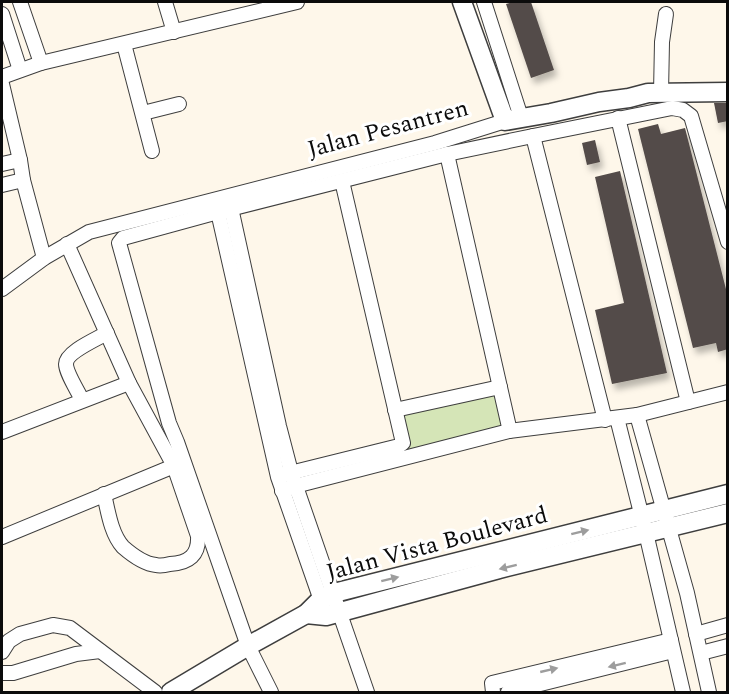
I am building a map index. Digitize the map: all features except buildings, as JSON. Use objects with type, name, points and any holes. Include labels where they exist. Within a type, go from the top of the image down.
[{"type":"street","points":[[20,2],[41,63]]},
{"type":"street","points":[[165,2],[174,32]]},
{"type":"street","points":[[2,77],[41,63],[174,32],[282,3],[297,2]]},
{"type":"street","points":[[462,2],[512,116]]},
{"type":"street","points":[[484,2],[512,116]]},
{"type":"street","points":[[2,14],[20,70]]},
{"type":"street","points":[[661,93],[662,42],[666,14]]},
{"type":"street","points":[[124,44],[152,151]]},
{"type":"street","points":[[2,84],[23,180],[44,258]]},
{"type":"street","name":"Jalan Pesantren","points":[[2,289],[44,258],[89,232],[435,143],[512,116],[648,93],[728,92]]},
{"type":"street","points":[[143,113],[179,105]]},
{"type":"street","points":[[271,693],[248,646],[169,423],[119,243],[123,238],[447,154],[672,108],[683,110],[691,116],[728,242]]},
{"type":"street","points":[[618,118],[688,402]]},
{"type":"street","points":[[533,136],[611,419],[644,525],[683,693]]},
{"type":"street","points":[[447,154],[509,431]]},
{"type":"street","points":[[2,164],[20,160]]},
{"type":"street","points":[[2,185],[23,180]]},
{"type":"street","points":[[286,481],[403,443],[342,181]]},
{"type":"street","points":[[225,210],[279,426],[286,481],[330,605],[367,693]]},
{"type":"street","points":[[74,240],[107,333],[129,382],[174,466],[198,536],[199,547],[191,558],[177,564],[155,566],[138,558],[124,548],[116,537],[104,494]]},
{"type":"street","points":[[82,400],[67,370],[67,358],[107,333]]},
{"type":"street","points":[[2,430],[129,382]]},
{"type":"street","points":[[395,410],[500,387]]},
{"type":"street","points":[[286,481],[509,431],[637,415],[728,392]]},
{"type":"street","points":[[637,415],[667,519],[709,693]]},
{"type":"street","points":[[2,537],[174,466]]},
{"type":"street","name":"Jalan Vista Boulevard","points":[[248,646],[306,614],[330,605],[499,569],[667,519],[728,494]]},
{"type":"street","name":"Jalan Vista Boulevard","points":[[667,519],[728,513]]},
{"type":"street","points":[[2,652],[9,641],[20,634],[53,625],[70,628],[155,693]]},
{"type":"street","points":[[696,634],[728,625]]},
{"type":"street","points":[[171,693],[248,646]]},
{"type":"street","points":[[493,693],[492,683],[672,646]]},
{"type":"street","points":[[508,693],[672,646]]},
{"type":"street","points":[[701,653],[728,646]]},
{"type":"street","points":[[2,673],[13,673],[76,654],[100,651]]},
{"type":"green space","points":[[500,387],[509,431],[407,457],[395,410]]}]
